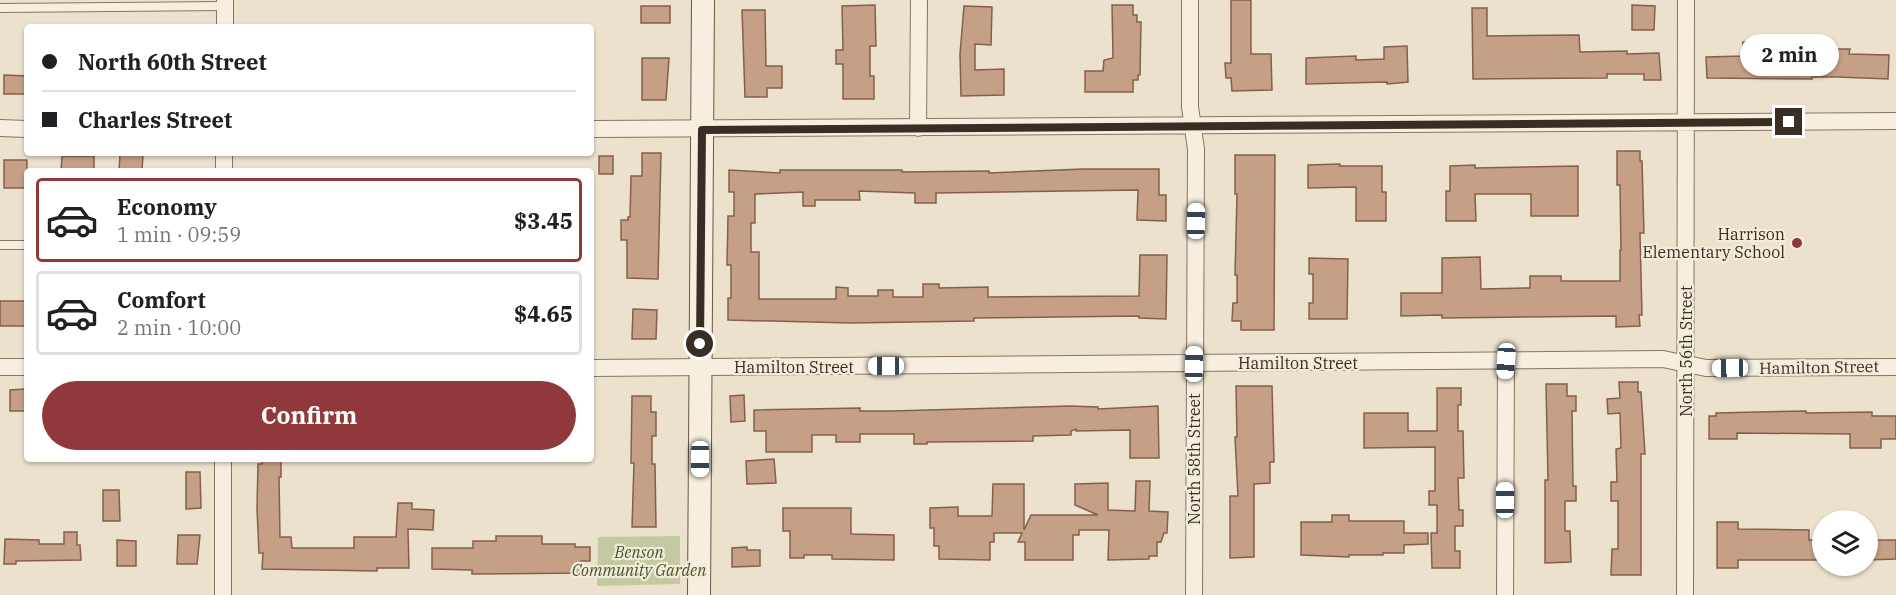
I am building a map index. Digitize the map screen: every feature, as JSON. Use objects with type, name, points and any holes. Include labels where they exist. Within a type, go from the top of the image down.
[{"type":"street","points":[[699,595],[703,0]]},
{"type":"street","points":[[918,128],[919,0]]},
{"type":"street","name":"North 58th Street","points":[[1190,0],[1190,107],[1196,149],[1194,595]]},
{"type":"street","name":"North 56th Street","points":[[1685,595],[1686,0]]},
{"type":"street","points":[[225,3],[225,24]]},
{"type":"street","points":[[594,129],[1896,121]]},
{"type":"street","points":[[0,128],[24,129]]},
{"type":"street","name":"Hamilton Street","points":[[594,368],[1663,359],[1706,368],[1896,367]]},
{"type":"street","points":[[1505,595],[1506,361]]},
{"type":"street","points":[[0,366],[24,367]]},
{"type":"street","points":[[223,462],[223,595]]},
{"type":"lane","points":[[0,8],[225,3]]},
{"type":"lane","points":[[0,245],[24,245]]},
{"type":"green space","name":"Benson Community Garden","points":[[680,536],[680,584],[597,586],[598,537]]},
{"type":"building","points":[[1231,0],[1251,0],[1251,54],[1271,54],[1272,90],[1232,91],[1231,78],[1226,78],[1225,63],[1231,63]]},
{"type":"building","points":[[875,5],[876,46],[870,46],[870,76],[874,76],[874,99],[843,99],[843,64],[836,64],[836,50],[843,50],[842,6]]},
{"type":"building","points":[[1112,5],[1133,5],[1133,15],[1137,15],[1137,22],[1141,22],[1140,75],[1138,75],[1138,80],[1133,80],[1133,92],[1085,92],[1085,71],[1103,71],[1104,60],[1113,58]]},
{"type":"building","points":[[1632,5],[1655,6],[1654,30],[1632,30]]},
{"type":"building","points":[[641,6],[670,6],[670,23],[641,23]]},
{"type":"building","points":[[964,6],[992,7],[991,45],[975,44],[975,70],[1004,69],[1004,95],[961,96],[960,54]]},
{"type":"building","points":[[1472,8],[1487,8],[1487,36],[1579,35],[1580,52],[1659,53],[1661,80],[1644,80],[1644,74],[1607,74],[1607,78],[1473,79]]},
{"type":"building","points":[[742,10],[765,10],[766,66],[782,66],[782,88],[767,88],[767,97],[745,97]]},
{"type":"building","points":[[1743,42],[1802,44],[1802,50],[1850,49],[1849,54],[1889,55],[1888,79],[1707,78],[1706,57],[1743,56]]},
{"type":"building","points":[[1407,46],[1408,82],[1306,84],[1306,58],[1356,56],[1356,60],[1384,59],[1384,47]]},
{"type":"building","points":[[642,58],[669,58],[666,100],[642,100]]},
{"type":"building","points":[[4,75],[24,76],[24,94],[4,94]]},
{"type":"building","points":[[1617,151],[1640,151],[1640,161],[1642,161],[1644,233],[1640,233],[1642,315],[1639,315],[1640,326],[1616,327],[1616,316],[1442,318],[1442,315],[1401,316],[1401,293],[1442,293],[1442,258],[1480,257],[1481,289],[1530,288],[1530,276],[1561,276],[1561,281],[1620,281],[1620,185],[1617,185]]},
{"type":"building","points":[[642,153],[661,153],[658,279],[627,278],[627,240],[621,240],[621,220],[628,220],[630,217],[631,176],[642,176]]},
{"type":"building","points":[[1235,155],[1275,155],[1274,330],[1241,330],[1241,321],[1232,321],[1233,303],[1237,303]]},
{"type":"building","points":[[62,156],[94,156],[94,168],[61,168]]},
{"type":"building","points":[[120,156],[143,156],[142,168],[119,168]]},
{"type":"building","points":[[599,156],[613,156],[613,174],[599,174]]},
{"type":"building","points":[[4,160],[27,160],[27,168],[24,168],[24,188],[4,188]]},
{"type":"building","points":[[1340,164],[1340,166],[1382,166],[1382,192],[1386,192],[1386,221],[1356,221],[1356,187],[1308,188],[1308,165]]},
{"type":"building","points":[[1475,165],[1475,168],[1578,166],[1578,216],[1531,216],[1531,194],[1475,194],[1476,221],[1446,221],[1446,191],[1450,191],[1450,166]]},
{"type":"building","points":[[1159,169],[1159,195],[1166,195],[1166,221],[1137,220],[1138,190],[936,193],[936,203],[915,203],[915,193],[859,191],[860,200],[815,200],[815,206],[803,206],[803,192],[755,194],[755,223],[751,223],[751,252],[759,252],[759,299],[836,299],[836,287],[848,288],[848,296],[878,296],[878,290],[893,290],[893,297],[923,297],[923,284],[939,284],[939,288],[988,287],[988,297],[1139,296],[1140,255],[1167,255],[1166,319],[1139,318],[1139,316],[974,318],[974,321],[851,323],[728,320],[731,265],[727,265],[728,216],[734,216],[734,192],[729,192],[729,170],[780,173],[780,170],[902,170],[902,172],[989,171],[989,173]]},
{"type":"building","points":[[1309,258],[1348,259],[1347,319],[1309,319],[1309,303],[1313,303],[1313,274],[1309,274]]},
{"type":"building","points":[[0,301],[24,301],[24,326],[0,326]]},
{"type":"building","points":[[633,309],[657,310],[656,339],[632,339]]},
{"type":"building","points":[[1619,382],[1638,382],[1638,392],[1641,392],[1645,454],[1641,454],[1641,575],[1611,575],[1612,549],[1618,549],[1618,501],[1611,501],[1611,482],[1617,482],[1616,449],[1621,448],[1620,413],[1608,414],[1607,399],[1620,398]]},
{"type":"building","points":[[1546,384],[1567,384],[1567,396],[1576,396],[1576,411],[1572,411],[1573,486],[1576,486],[1576,501],[1565,501],[1565,531],[1570,531],[1571,562],[1545,563],[1545,480],[1548,480]]},
{"type":"building","points":[[1236,386],[1272,386],[1274,462],[1270,462],[1270,483],[1254,484],[1254,557],[1230,558],[1230,496],[1238,496],[1235,437],[1237,437]]},
{"type":"building","points":[[1437,388],[1461,388],[1461,405],[1458,405],[1458,431],[1463,431],[1464,478],[1458,478],[1459,510],[1463,510],[1463,526],[1455,526],[1455,551],[1460,551],[1460,568],[1432,568],[1431,533],[1437,533],[1437,505],[1429,505],[1429,491],[1435,491],[1435,447],[1364,448],[1364,413],[1408,413],[1408,431],[1437,431]]},
{"type":"building","points":[[24,389],[24,411],[10,411],[10,390]]},
{"type":"building","points":[[744,395],[745,421],[731,422],[730,396]]},
{"type":"building","points":[[632,396],[651,396],[651,412],[656,412],[656,436],[652,436],[652,464],[655,464],[656,527],[632,527],[634,463],[631,463]]},
{"type":"building","points":[[1158,406],[1159,458],[1130,458],[1130,430],[1076,431],[1076,429],[1071,431],[1071,435],[1033,436],[1033,441],[927,442],[927,444],[914,444],[914,434],[860,434],[860,442],[836,442],[836,435],[812,435],[812,452],[766,452],[766,431],[754,431],[754,410],[860,408],[860,411],[892,411],[1098,407],[1098,409]]},
{"type":"building","points":[[1806,411],[1806,413],[1872,412],[1872,416],[1896,416],[1896,439],[1881,439],[1881,448],[1850,448],[1850,434],[1737,433],[1737,439],[1709,439],[1709,416],[1716,416],[1716,413]]},
{"type":"building","points":[[774,459],[776,483],[747,484],[746,461]]},
{"type":"building","points":[[262,462],[281,462],[280,537],[291,537],[292,548],[354,548],[354,537],[396,537],[398,503],[412,503],[412,509],[434,510],[433,530],[408,529],[409,568],[377,568],[377,571],[262,569],[263,553],[259,553],[257,508],[258,464]]},
{"type":"building","points":[[186,472],[200,472],[201,508],[186,509]]},
{"type":"building","points":[[1136,481],[1150,481],[1149,511],[1168,512],[1167,533],[1164,533],[1161,542],[1157,542],[1157,556],[1149,556],[1149,559],[1108,560],[1109,530],[1079,530],[1079,535],[1073,535],[1073,560],[1025,560],[1025,542],[1018,542],[1022,533],[994,533],[994,542],[990,542],[990,560],[939,559],[939,546],[934,546],[934,528],[930,528],[930,508],[958,507],[958,516],[992,516],[993,484],[1024,484],[1024,530],[1031,515],[1098,515],[1075,505],[1075,484],[1108,483],[1108,510],[1135,511]]},
{"type":"building","points":[[103,490],[119,490],[120,521],[103,521]]},
{"type":"building","points":[[783,508],[851,508],[851,534],[894,535],[894,560],[832,559],[832,555],[804,555],[804,558],[790,558],[790,531],[783,531]]},
{"type":"building","points":[[1332,515],[1349,515],[1349,521],[1404,521],[1404,533],[1428,533],[1428,544],[1404,545],[1404,553],[1383,553],[1383,555],[1349,555],[1349,557],[1301,555],[1301,522],[1332,522]]},
{"type":"building","points":[[1717,522],[1738,522],[1738,529],[1809,530],[1809,540],[1812,540],[1812,560],[1738,560],[1738,568],[1717,568]]},
{"type":"building","points":[[64,532],[77,532],[77,545],[80,545],[81,560],[16,561],[16,564],[4,564],[5,539],[39,540],[39,544],[64,544]]},
{"type":"building","points":[[178,535],[200,535],[197,564],[177,564]]},
{"type":"building","points":[[496,536],[542,536],[542,544],[575,544],[575,547],[590,547],[590,561],[581,561],[581,573],[472,574],[472,570],[432,569],[432,548],[473,548],[473,541],[496,541]]},
{"type":"building","points":[[117,540],[136,541],[136,566],[117,566]]},
{"type":"building","points":[[1878,540],[1896,540],[1896,559],[1878,560]]},
{"type":"building","points":[[747,547],[747,550],[760,550],[760,566],[732,567],[732,548]]},
{"type":"place","name":"Harrison Elementary School","points":[[1797,243]]},
{"type":"route","points":[[700,344],[702,130],[1789,122]]}]
